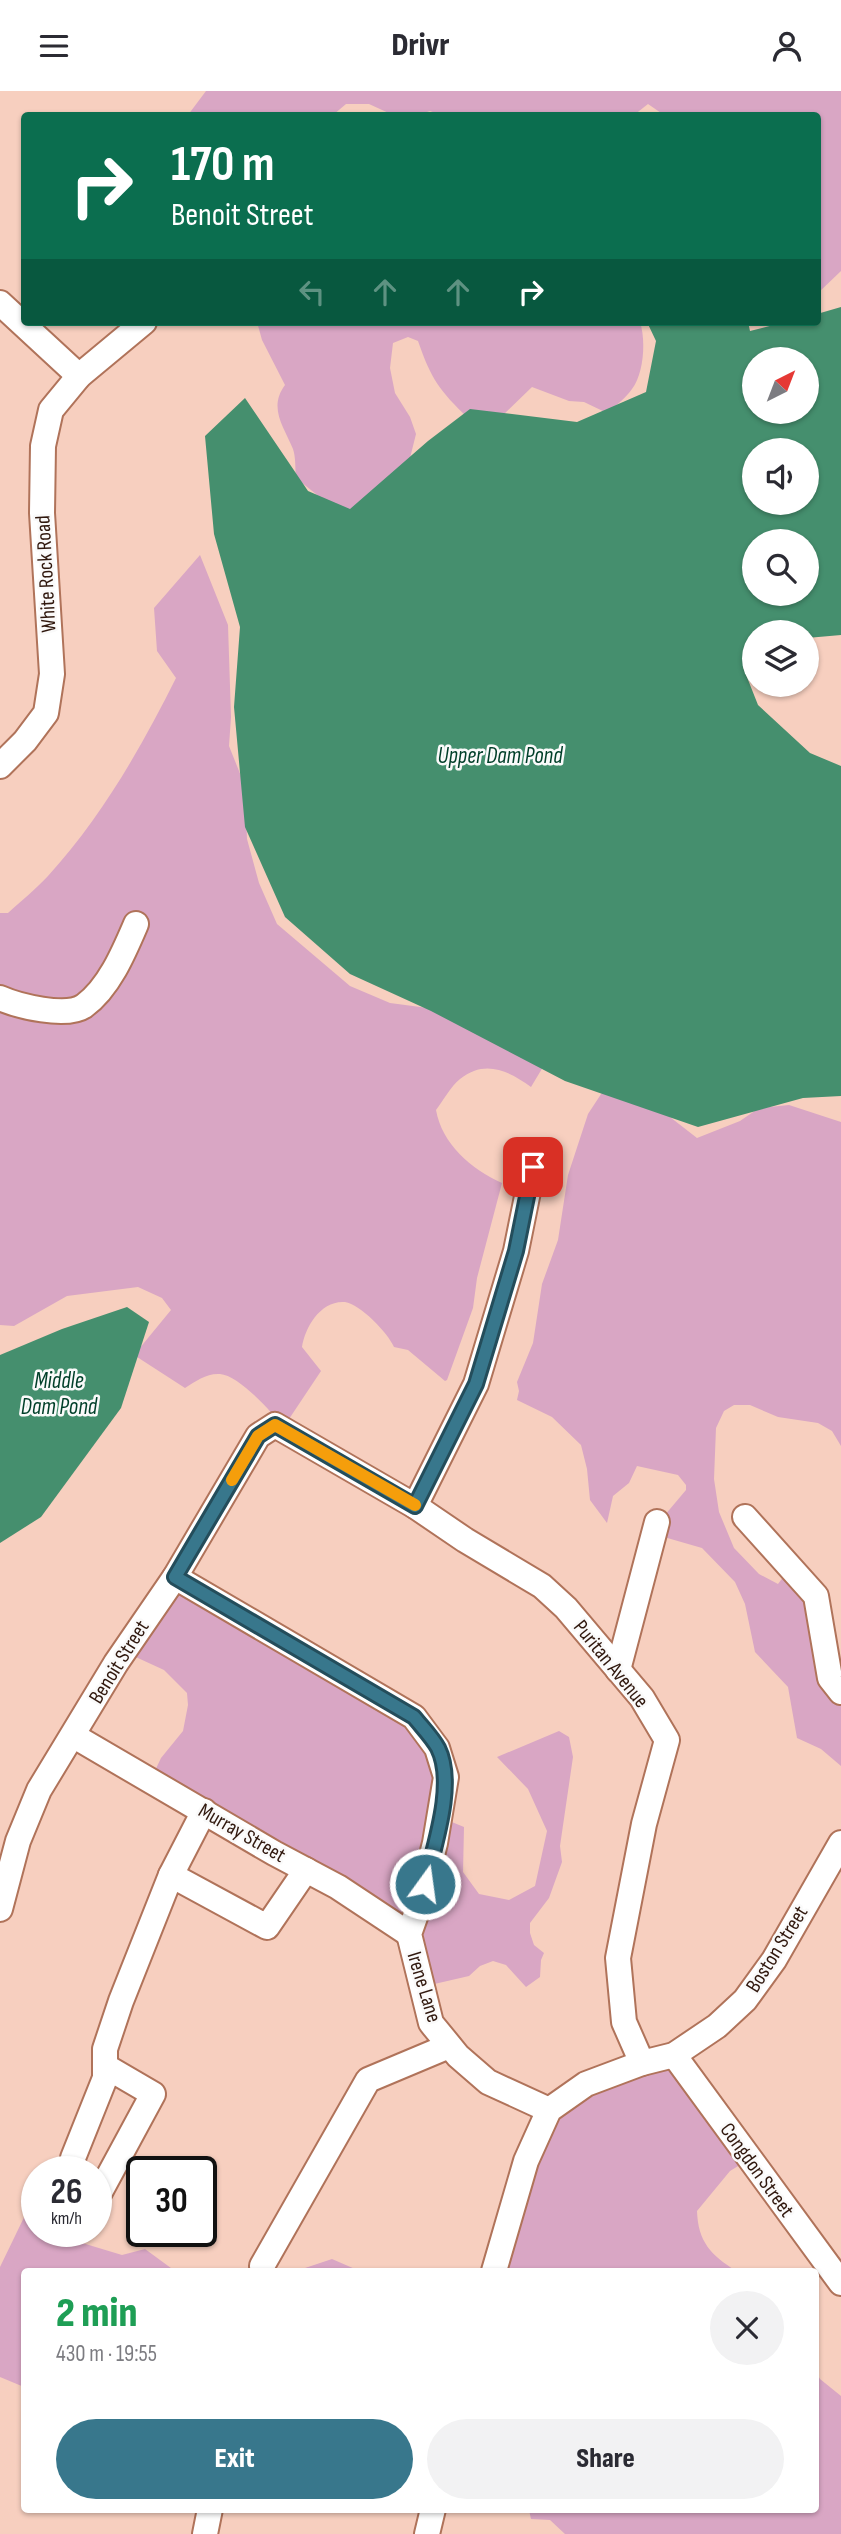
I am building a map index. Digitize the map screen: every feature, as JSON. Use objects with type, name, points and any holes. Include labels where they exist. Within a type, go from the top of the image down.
[{"type":"street","points":[[0,303],[21,322]]},
{"type":"street","points":[[25,326],[79,376]]},
{"type":"street","name":"White Rock Road","points":[[0,766],[25,741],[46,713],[52,674],[42,513],[43,446],[51,410],[79,376],[139,326]]},
{"type":"street","points":[[0,998],[50,1011],[82,1008],[113,970],[136,924]]},
{"type":"street","points":[[415,1506],[476,1384],[516,1251],[533,1167],[521,1156]]},
{"type":"street","name":"Puritan Avenue","points":[[266,1430],[275,1425],[415,1506],[465,1541],[542,1586],[566,1608],[642,1698],[667,1740],[645,1824],[618,1958],[624,2022],[642,2063]]},
{"type":"street","name":"Benoit Street","points":[[0,1909],[18,1841],[39,1790],[116,1663],[175,1577],[258,1436],[266,1430]]},
{"type":"street","points":[[745,1517],[816,1596],[830,1678],[841,1692]]},
{"type":"street","points":[[618,1671],[657,1522]]},
{"type":"street","name":"Irene Lane","points":[[175,1577],[414,1717],[438,1748],[446,1777],[435,1843],[409,1934],[431,2023],[458,2056],[488,2082],[549,2110]]},
{"type":"street","name":"Murray Street","points":[[74,1736],[338,1887],[409,1934]]},
{"type":"street","points":[[74,2156],[105,2078],[105,2049],[121,2001],[172,1875],[204,1811]]},
{"type":"street","name":"Boston Street","points":[[549,2110],[586,2084],[642,2063],[674,2055],[717,2026],[745,2000],[774,1960],[841,1843]]},
{"type":"street","points":[[172,1875],[267,1927],[306,1870]]},
{"type":"street","points":[[261,2266],[368,2080],[449,2046]]},
{"type":"street","name":"Congdon Street","points":[[674,2055],[841,2283]]},
{"type":"street","points":[[105,2066],[153,2094],[112,2170]]},
{"type":"street","points":[[495,2268],[526,2161],[549,2110]]},
{"type":"street","points":[[205,2534],[209,2513]]},
{"type":"street","points":[[427,2534],[432,2513]]},
{"type":"shaded area","points":[[206,91],[841,91],[841,271],[821,290],[821,112],[660,112],[648,104],[638,112],[386,112],[369,104],[346,104],[337,112],[190,112]]},
{"type":"shaded area","points":[[258,326],[641,326],[643,356],[632,389],[607,413],[584,402],[569,401],[532,387],[498,420],[468,418],[443,392],[427,365],[418,341],[408,337],[393,343],[390,368],[395,393],[410,417],[416,434],[410,458],[347,519],[296,478],[294,452],[278,410],[280,393],[285,385],[262,340]]},
{"type":"shaded area","points":[[200,555],[228,625],[231,717],[229,746],[245,786],[247,839],[259,883],[277,924],[350,986],[390,1003],[458,1012],[546,1062],[531,1087],[497,1069],[469,1073],[453,1086],[436,1110],[444,1134],[460,1154],[479,1170],[502,1183],[477,1278],[473,1308],[447,1380],[408,1350],[394,1347],[366,1313],[345,1302],[329,1305],[311,1323],[302,1347],[321,1371],[283,1428],[255,1396],[228,1376],[211,1375],[185,1388],[134,1355],[171,1310],[162,1298],[138,1287],[67,1296],[14,1326],[0,1325],[0,913],[8,913],[43,881],[67,854],[103,806],[149,730],[176,678],[157,651],[154,608]]},
{"type":"shaded area","points":[[607,1085],[643,1096],[697,1138],[740,1121],[759,1108],[789,1105],[841,1122],[841,1446],[832,1431],[818,1423],[778,1417],[750,1405],[734,1405],[724,1411],[716,1428],[714,1479],[719,1512],[734,1548],[759,1574],[778,1584],[784,1576],[820,1613],[841,1675],[841,1766],[821,1749],[797,1738],[788,1687],[755,1652],[745,1604],[735,1582],[702,1548],[657,1535],[659,1522],[686,1490],[686,1485],[678,1475],[637,1466],[629,1483],[613,1496],[607,1523],[590,1500],[581,1445],[552,1417],[517,1400],[517,1382],[533,1343],[542,1284],[558,1240],[568,1175],[588,1114]]},
{"type":"shaded area","points":[[179,1577],[365,1685],[440,1749],[442,1818],[464,1827],[463,1872],[479,1894],[509,1900],[535,1886],[547,1831],[528,1789],[497,1757],[559,1731],[569,1737],[573,1757],[560,1846],[562,1862],[549,1898],[530,1923],[534,1945],[544,1953],[540,1977],[526,1987],[506,1965],[493,1961],[480,1966],[469,1976],[430,1985],[409,1932],[152,1777],[161,1758],[183,1731],[188,1705],[187,1693],[164,1670],[127,1653]]},
{"type":"shaded area","points":[[668,2056],[748,2160],[730,2171],[697,2211],[700,2231],[707,2247],[732,2268],[497,2268],[550,2111]]},
{"type":"shaded area","points":[[21,2224],[21,2247],[96,2247],[122,2255],[145,2249],[171,2268],[21,2268],[21,2386],[0,2377],[0,2267]]},
{"type":"shaded area","points":[[332,2259],[353,2268],[305,2268]]},
{"type":"shaded area","points":[[819,2377],[841,2396],[841,2534],[565,2534],[550,2520],[531,2519],[530,2513],[819,2513]]},
{"type":"water","name":"Upper Dam Pond","points":[[841,307],[841,635],[819,637],[819,620],[742,620],[742,697],[755,697],[758,705],[810,753],[841,766],[841,1096],[803,1098],[698,1127],[565,1081],[431,1011],[350,974],[285,917],[245,827],[234,707],[240,627],[214,534],[205,436],[245,398],[308,491],[350,509],[428,441],[470,409],[577,422],[646,392],[656,341],[649,326],[749,326],[750,331],[769,326],[821,326],[821,313]]},
{"type":"water","name":"Middle Dam Pond","points":[[127,1307],[149,1322],[121,1408],[41,1517],[0,1543],[0,1355],[62,1329]]},
{"type":"slow traffic","points":[[232,1480],[258,1436],[275,1425],[415,1505]]},
{"type":"route","points":[[425,1884],[446,1777],[438,1748],[414,1717],[175,1577],[258,1436],[275,1425],[415,1506],[476,1384],[516,1251],[533,1167]]}]
